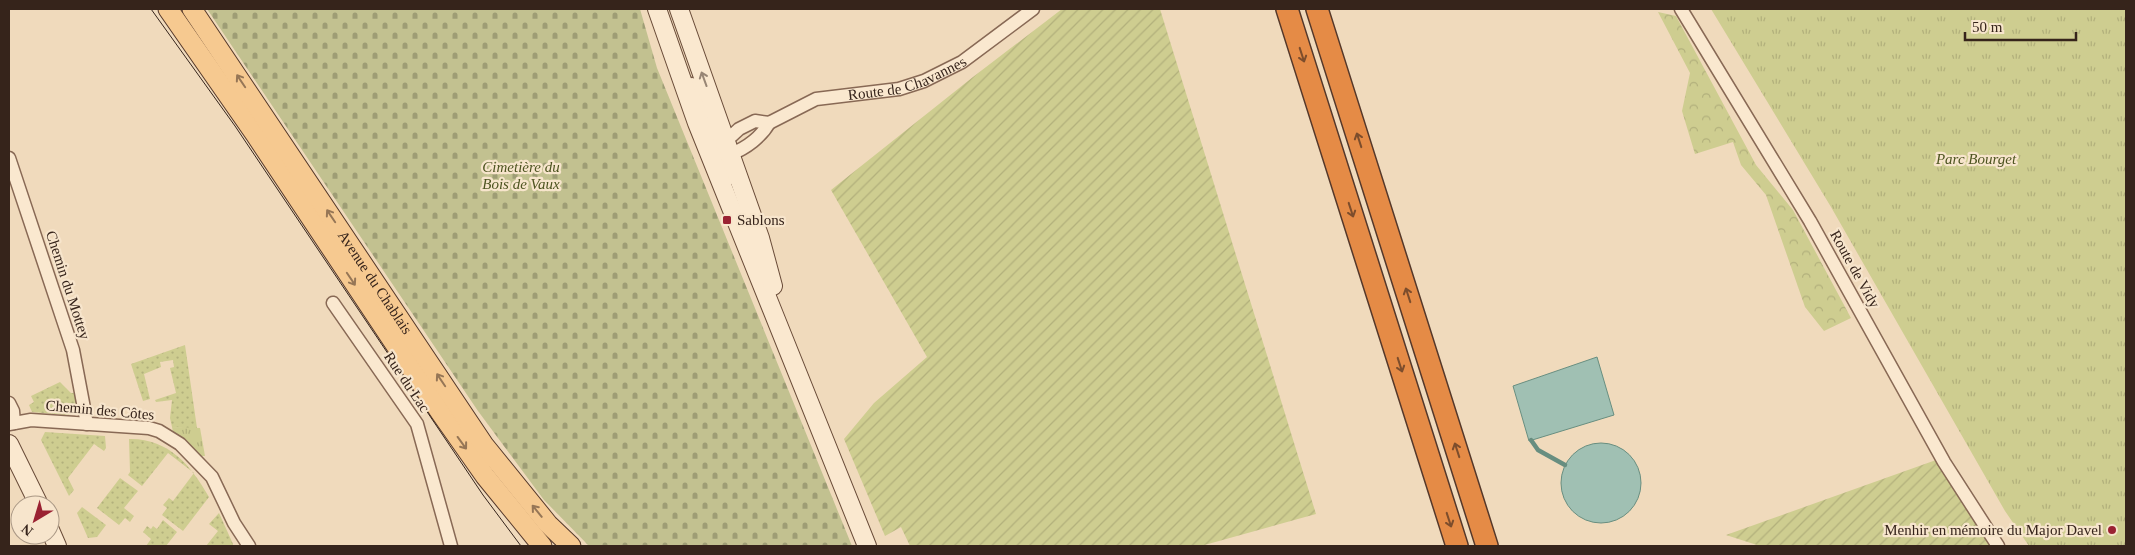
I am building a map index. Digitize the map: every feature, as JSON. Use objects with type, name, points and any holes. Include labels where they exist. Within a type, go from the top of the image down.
[{"type":"highway","points":[[1287,9],[1457,546]]},
{"type":"highway","points":[[1317,9],[1487,546]]},
{"type":"main road","name":"Avenue du Chablais","points":[[168,9],[256,134],[440,412],[532,538],[542,546]]},
{"type":"main road","name":"Avenue du Chablais","points":[[192,9],[484,445],[548,524],[571,546]]},
{"type":"main road","points":[[659,9],[686,95],[754,243]]},
{"type":"main road","points":[[679,9],[718,118],[732,148],[754,243],[778,324],[867,546]]},
{"type":"main road","points":[[9,444],[33,495]]},
{"type":"street","points":[[659,9],[672,28],[714,140],[732,148]]},
{"type":"street","name":"Route de Chavannes","points":[[732,148],[764,131],[769,123],[816,100],[899,89],[924,80],[962,62],[1033,9]]},
{"type":"street","name":"Route de Vidy","points":[[1681,9],[1810,221],[1944,462],[1998,546]]},
{"type":"street","points":[[718,118],[730,126],[739,129]]},
{"type":"street","name":"Route de Chavannes","points":[[732,148],[739,129],[755,121],[769,123]]},
{"type":"street","name":"Chemin du Mottey","points":[[9,158],[72,350],[87,424]]},
{"type":"street","name":"Rue du Lac","points":[[333,303],[417,424],[452,546]]},
{"type":"street","points":[[9,403],[13,411],[11,423]]},
{"type":"street","name":"Chemin des Côtes","points":[[11,423],[31,420],[149,428],[169,436],[180,444],[212,477],[234,524],[249,546]]},
{"type":"green space","name":"Cimetière du Bois de Vaux","points":[[207,9],[640,9],[657,68],[852,546],[589,546],[544,500],[478,411]]},
{"type":"green space","points":[[1062,9],[1160,9],[1316,514],[1201,546],[910,546],[901,527],[885,536],[844,439],[874,403],[927,357],[831,190]]},
{"type":"green space","name":"Parc Bourget","points":[[1711,9],[2126,9],[2126,546],[2029,546],[2005,511],[1831,207]]},
{"type":"green space","points":[[1658,12],[1676,16],[1756,165],[1793,210],[1851,318],[1824,331],[1805,307],[1766,195],[1741,165],[1733,142],[1695,154],[1682,111],[1690,73]]},
{"type":"green space","points":[[185,345],[197,428],[195,429],[172,427],[170,418],[172,400],[156,402],[155,400],[176,393],[170,368],[174,367],[173,360],[160,362],[161,367],[144,374],[150,399],[143,401],[131,364]]},
{"type":"green space","points":[[60,382],[71,393],[76,393],[80,408],[77,413],[66,415],[32,412],[29,405],[34,402],[31,396]]},
{"type":"green space","points":[[172,427],[200,428],[205,456],[200,456],[173,432]]},
{"type":"green space","points":[[45,432],[105,436],[106,448],[104,451],[94,444],[68,478],[74,490],[69,496],[41,440]]},
{"type":"green space","points":[[129,439],[143,440],[167,448],[186,464],[192,472],[168,453],[142,486],[128,475],[130,472]]},
{"type":"green space","points":[[1936,460],[1993,546],[1760,546],[1726,535]]},
{"type":"green space","points":[[194,473],[209,497],[183,531],[162,515],[167,508],[163,505],[169,498],[173,501]]},
{"type":"green space","points":[[120,478],[138,491],[124,508],[134,516],[130,522],[125,518],[119,525],[97,508]]},
{"type":"green space","points":[[82,507],[106,525],[97,537],[88,538],[77,513]]},
{"type":"green space","points":[[219,513],[233,546],[206,546],[218,531],[209,524]]},
{"type":"green space","points":[[163,520],[177,532],[166,546],[146,546],[151,539],[143,532],[147,526],[151,529],[153,526],[157,529]]},
{"type":"shaded area","points":[[1597,357],[1614,415],[1529,441],[1513,386]]},
{"type":"shaded area","points":[[1601,443],[1616,446],[1629,455],[1638,468],[1641,483],[1638,498],[1629,511],[1616,520],[1601,523],[1586,520],[1573,511],[1564,498],[1561,483],[1564,468],[1573,455],[1586,446]]},
{"type":"waterway","points":[[1531,440],[1538,450],[1565,465]]},
{"type":"tram line","points":[[151,9],[235,126],[483,495],[521,546]]},
{"type":"place","name":"Sablons","points":[[727,220]]},
{"type":"place","name":"Menhir en mémoire du Major Davel","points":[[2112,530]]}]
